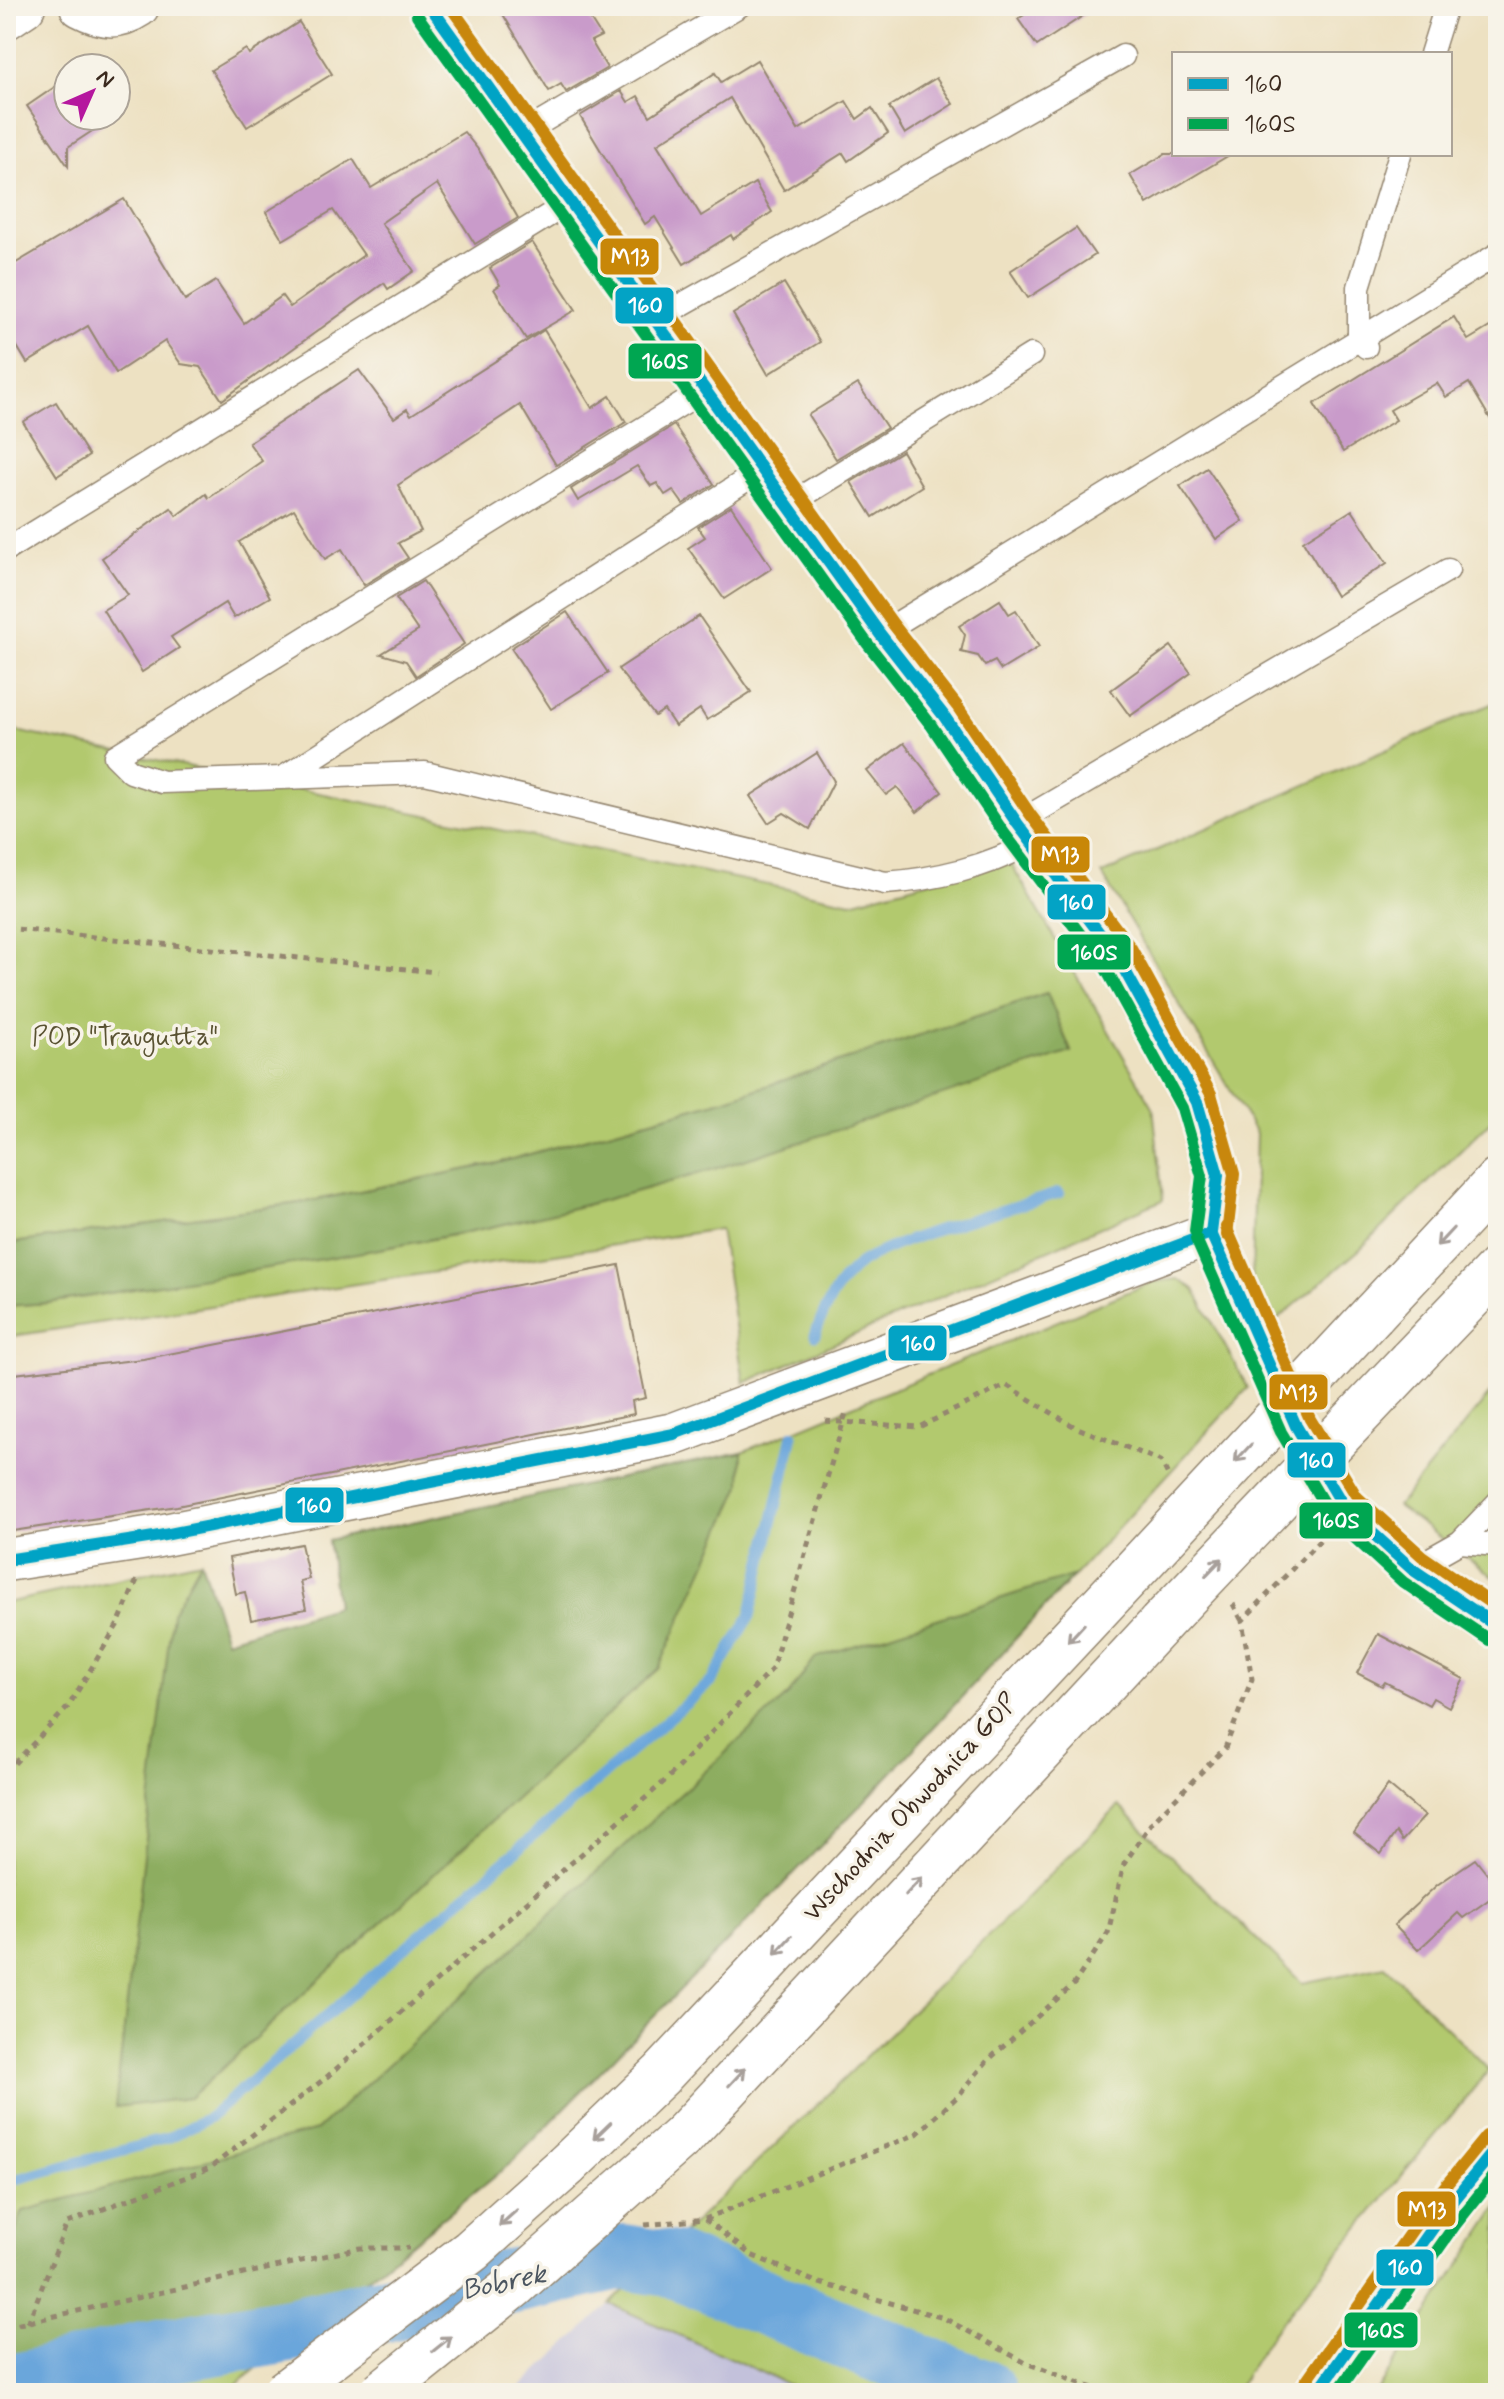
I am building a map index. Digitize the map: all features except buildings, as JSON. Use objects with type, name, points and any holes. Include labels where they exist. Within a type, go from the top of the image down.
[{"type":"highway","name":"Wschodnia Obwodnica GOP","points":[[284,2393],[471,2251],[661,2075],[1498,1180]]},
{"type":"highway","points":[[381,2393],[514,2286],[684,2135],[1160,1624],[1498,1269]]},
{"type":"street","points":[[6,18],[24,6]]},
{"type":"street","points":[[81,6],[102,17],[126,14],[138,6]]},
{"type":"street","points":[[430,6],[880,634],[944,716],[1024,832],[1118,958],[1197,1102],[1218,1175],[1211,1233],[1304,1441],[1344,1507],[1412,1569],[1498,1627]]},
{"type":"street","points":[[6,1560],[154,1537],[674,1434],[1211,1233]]},
{"type":"street","points":[[1317,2393],[1442,2215],[1498,2146]]},
{"type":"lane","points":[[523,133],[739,6]]},
{"type":"lane","points":[[1432,52],[1446,6]]},
{"type":"lane","points":[[656,319],[1123,56]]},
{"type":"lane","points":[[1364,345],[1359,287],[1399,156]]},
{"type":"lane","points":[[6,550],[572,201]]},
{"type":"lane","points":[[880,634],[1364,345],[1498,254]]},
{"type":"lane","points":[[788,505],[1031,355]]},
{"type":"lane","points":[[706,389],[115,756],[131,772],[162,782],[287,775],[425,773],[885,883],[917,881],[1014,852],[1024,832],[1448,570]]},
{"type":"lane","points":[[287,775],[763,469]]},
{"type":"lane","points":[[1412,1569],[1460,1542],[1498,1502]]},
{"type":"lane","points":[[1460,1542],[1498,1545]]},
{"type":"path","points":[[6,928],[436,972]]},
{"type":"path","points":[[28,2323],[67,2223],[210,2168],[328,2076],[666,1780],[772,1669],[851,1395],[848,1369]]},
{"type":"path","points":[[814,1420],[919,1427],[1006,1385],[1075,1427],[1161,1461],[1175,1488]]},
{"type":"path","points":[[6,1772],[68,1707],[118,1624],[134,1584],[156,1551],[154,1537]]},
{"type":"path","points":[[1228,1594],[1242,1621]]},
{"type":"path","points":[[705,2219],[751,2255],[816,2282],[944,2318],[1026,2363],[1106,2393]]},
{"type":"shaded area","points":[[610,2304],[807,2393],[514,2393]]},
{"type":"green space","points":[[1498,701],[1498,1114],[1358,1251],[1277,1320],[1252,1281],[1256,1133],[1102,874]]},
{"type":"green space","name":"POD \"Traugutta\"","points":[[6,729],[851,902],[1009,860],[1153,1107],[1163,1200],[744,1383],[720,1229],[6,1337],[6,1306],[48,1303],[427,1240],[586,1205],[755,1156],[1071,1051],[1046,993],[727,1099],[498,1163],[306,1202],[6,1244]]},
{"type":"green space","points":[[1047,993],[1071,1052],[708,1171],[585,1205],[452,1235],[318,1260],[48,1303],[6,1306],[6,1244],[306,1202],[498,1163],[727,1099]]},
{"type":"green space","points":[[1178,1279],[1194,1289],[1248,1388],[883,1782],[512,2162],[226,2393],[6,2393],[6,1603],[201,1561],[226,1640],[337,1606],[328,1540],[742,1452],[1152,1282]]},
{"type":"green space","points":[[1498,1384],[1498,1580],[1397,1506]]},
{"type":"green space","points":[[742,1452],[741,1486],[659,1668],[190,2098],[115,2107],[172,1613],[201,1561],[226,1640],[337,1606],[328,1540]]},
{"type":"green space","points":[[1074,1575],[883,1782],[512,2162],[359,2285],[6,2363],[6,2255],[23,2211],[317,2130],[789,1694],[815,1658]]},
{"type":"green space","points":[[1119,1806],[1302,1983],[1385,1966],[1489,2070],[1272,2333],[1234,2393],[807,2393],[610,2304],[852,2071]]},
{"type":"green space","points":[[1498,2207],[1498,2393],[1375,2393]]},
{"type":"waterway","points":[[815,1335],[839,1286],[861,1263],[903,1242],[1059,1193]]},
{"type":"waterway","points":[[6,2182],[168,2138],[210,2117],[712,1681],[750,1616],[793,1435]]},
{"type":"waterway","name":"Bobrek","points":[[6,2389],[143,2355],[294,2329],[623,2257],[675,2265],[984,2393]]},
{"type":"transit line","name":"160","points":[[430,6],[880,634],[944,716],[1017,823],[1118,958],[1197,1102],[1218,1175],[1211,1233]]},
{"type":"transit line","name":"M13","points":[[450,6],[893,624],[957,706],[1030,814],[1131,948],[1211,1094],[1234,1174],[1227,1235]]},
{"type":"transit line","name":"160S","points":[[417,15],[867,643],[931,725],[1004,833],[1105,967],[1182,1108],[1202,1176],[1195,1231]]},
{"type":"transit line","name":"M13","points":[[1226,1227],[1310,1419],[1357,1497],[1422,1556],[1498,1608]]},
{"type":"transit line","name":"160","points":[[1211,1233],[1296,1426],[1344,1507],[1412,1569],[1498,1627]]},
{"type":"transit line","name":"160","points":[[6,1560],[154,1537],[674,1434],[1211,1233]]},
{"type":"transit line","name":"160S","points":[[1196,1239],[1281,1432],[1331,1516],[1403,1582],[1489,1640]]},
{"type":"transit line","name":"M13","points":[[1304,2384],[1429,2206],[1486,2136]]},
{"type":"transit line","name":"160","points":[[1317,2393],[1442,2215],[1498,2146]]},
{"type":"transit line","name":"160S","points":[[1337,2393],[1455,2225],[1498,2171]]}]
